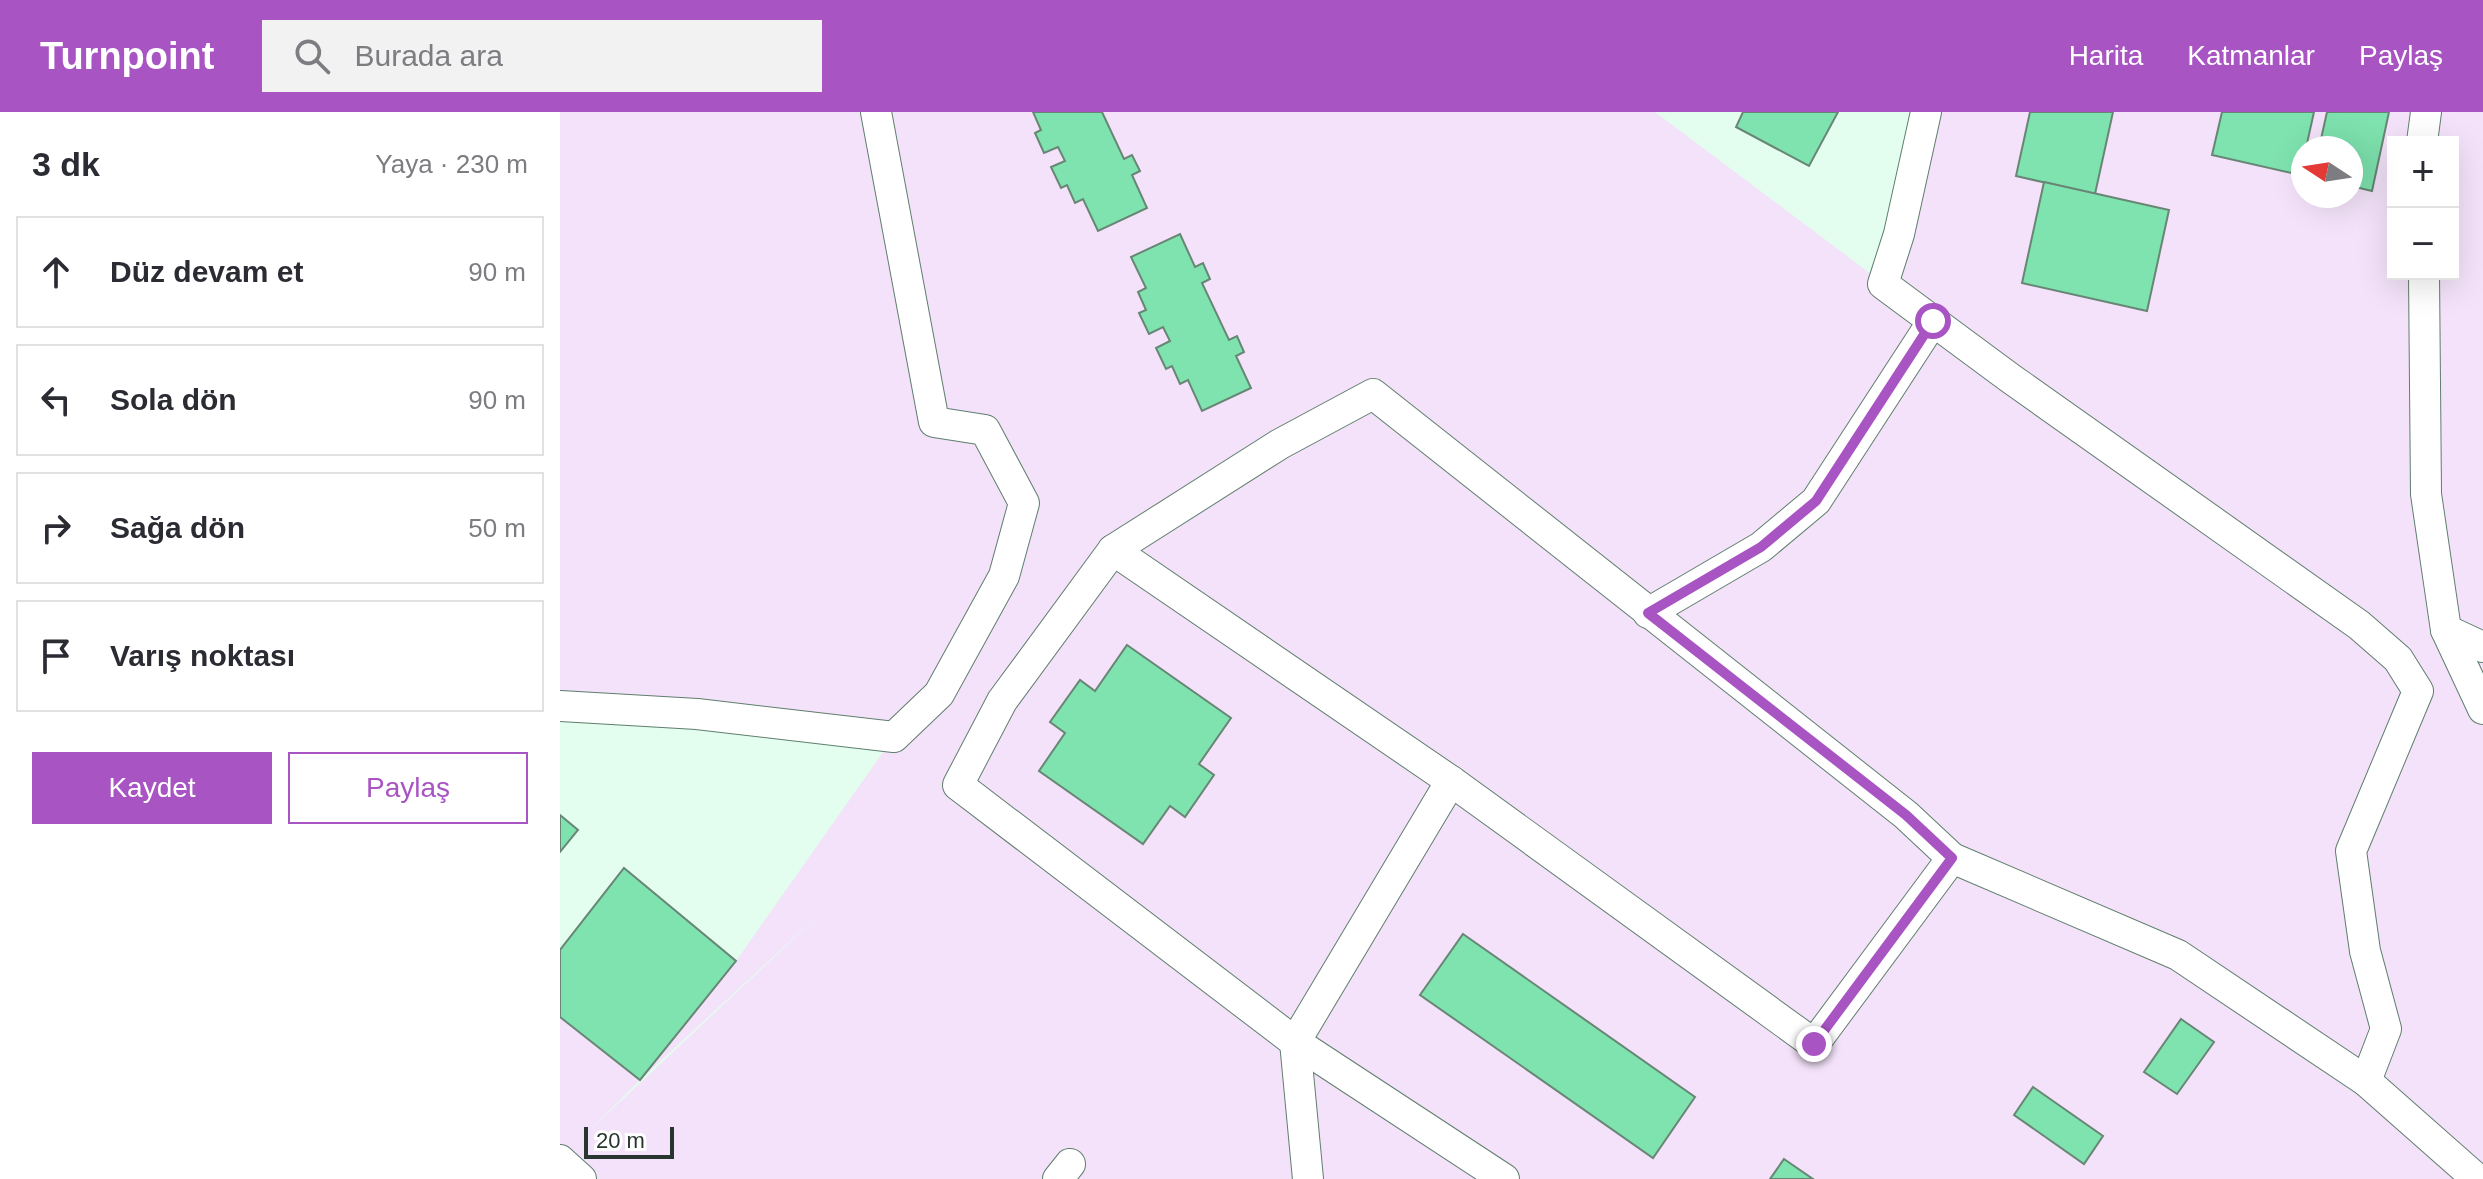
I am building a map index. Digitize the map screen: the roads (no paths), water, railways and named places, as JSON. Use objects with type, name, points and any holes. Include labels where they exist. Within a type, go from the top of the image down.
[{"type":"lane","points":[[560,706],[697,714],[894,737],[939,694],[1004,576],[1024,503],[985,430],[934,422],[876,112]]},
{"type":"lane","points":[[1926,112],[1899,234],[1883,284],[2359,625],[2398,659],[2418,691],[2351,851],[2365,951],[2386,1029],[2366,1081]]},
{"type":"lane","points":[[2423,136],[2426,112]]},
{"type":"lane","points":[[2424,280],[2426,494],[2446,630],[2483,709]]},
{"type":"lane","points":[[1648,613],[1761,547],[1816,501],[1933,321]]},
{"type":"lane","points":[[1504,1179],[1295,1042],[958,785],[1002,701],[1113,550],[1280,444],[1373,394],[1906,815],[1952,858],[2178,955],[2366,1081],[2477,1179]]},
{"type":"lane","points":[[1113,550],[1451,781],[1814,1044],[1952,858]]},
{"type":"lane","points":[[2446,630],[2483,647]]},
{"type":"lane","points":[[1308,1179],[1295,1042],[1451,781]]},
{"type":"lane","points":[[560,1160],[581,1179]]}]
